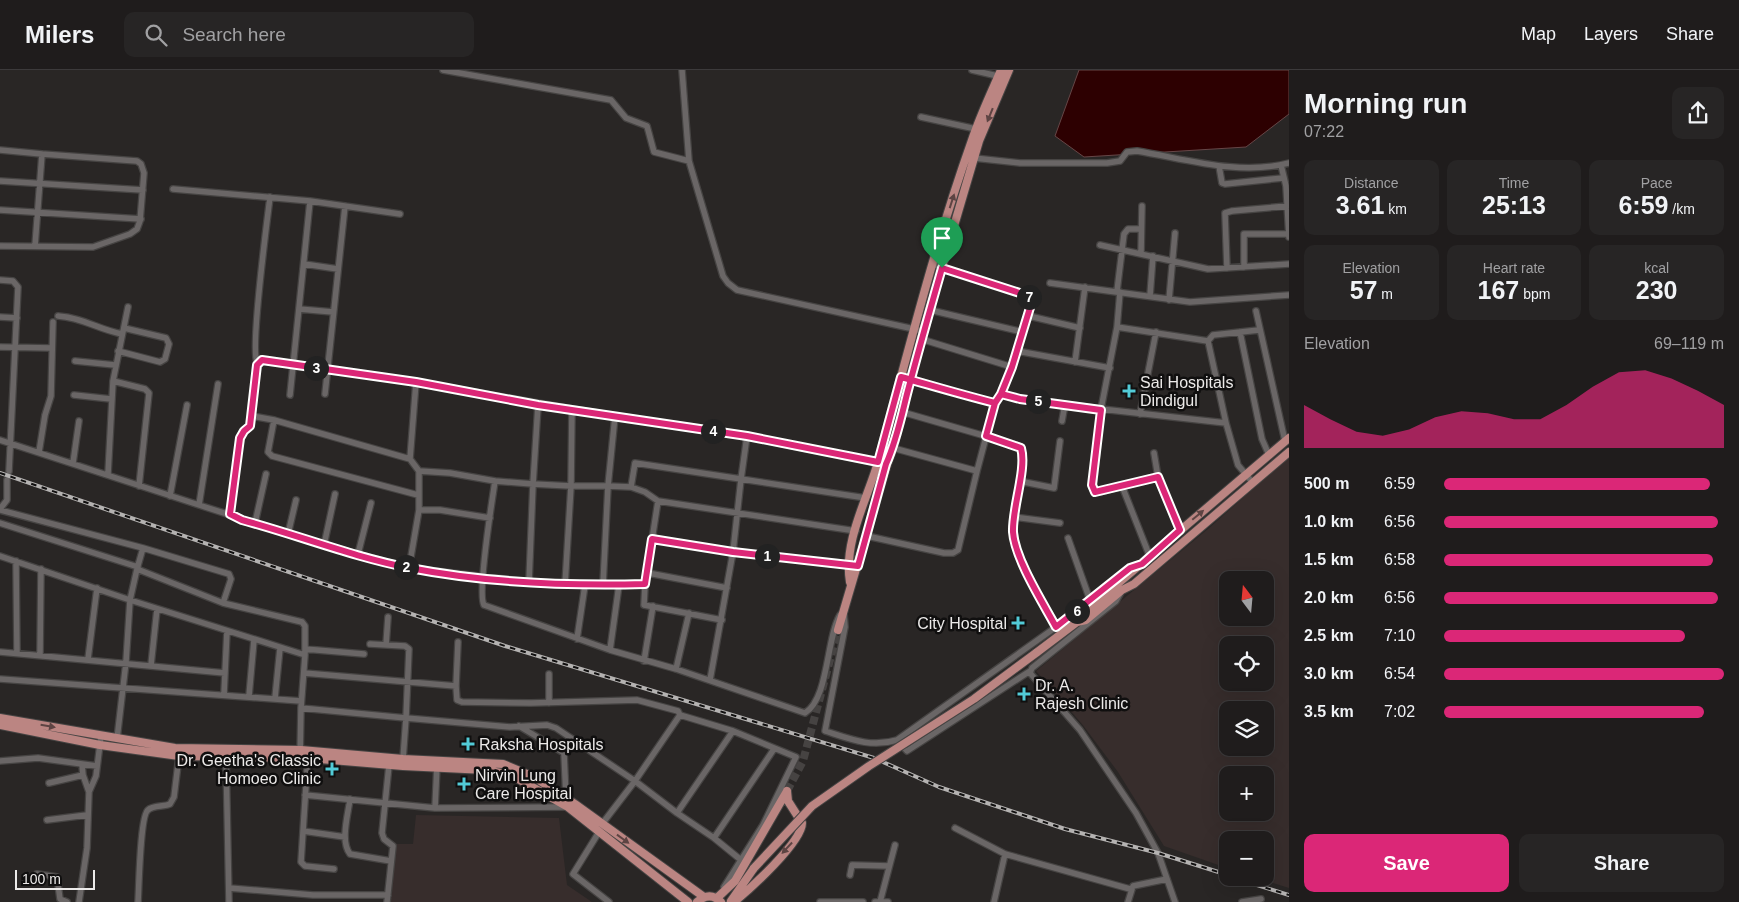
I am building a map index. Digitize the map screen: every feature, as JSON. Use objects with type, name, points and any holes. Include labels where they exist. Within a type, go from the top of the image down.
[{"type":"main road","points":[[851,584],[847,565],[878,462],[932,264],[976,129],[1001,73],[1009,70]]},
{"type":"main road","points":[[838,630],[867,536],[886,464],[893,448],[922,335],[1001,73]]},
{"type":"main road","points":[[730,902],[754,868],[812,806],[869,766],[974,698],[1077,622],[1081,615],[1287,439]]},
{"type":"main road","points":[[1077,622],[1086,620],[1122,590],[1134,584],[1289,452]]},
{"type":"main road","points":[[0,718],[179,756],[226,758],[304,754],[389,765],[503,764],[534,777],[566,798],[688,902]]},
{"type":"main road","points":[[0,725],[100,740],[118,739],[175,748],[403,759],[511,775],[568,807],[600,828],[701,900],[718,899],[739,888]]},
{"type":"main road","points":[[718,899],[735,881],[787,790],[788,801],[802,823],[799,833],[791,845],[734,902]]},
{"type":"street","points":[[444,70],[611,100],[626,118],[647,126],[654,152],[689,161]]},
{"type":"street","points":[[682,70],[689,161],[710,236],[728,283],[737,290],[914,329],[922,335],[1012,367]]},
{"type":"street","points":[[972,70],[1001,73]]},
{"type":"street","points":[[921,116],[976,129]]},
{"type":"street","points":[[0,150],[137,161],[141,164],[144,172],[141,219],[137,229],[130,234],[100,246],[0,246]]},
{"type":"street","points":[[974,158],[1020,163],[1107,163],[1120,160],[1127,152],[1136,151],[1219,166],[1281,165],[1289,163]]},
{"type":"street","points":[[35,246],[42,154]]},
{"type":"street","points":[[1244,267],[1244,234],[1289,235],[1288,206],[1281,165]]},
{"type":"street","points":[[1219,166],[1220,178],[1225,184],[1283,178]]},
{"type":"street","points":[[0,181],[143,190]]},
{"type":"street","points":[[173,189],[310,201],[400,214]]},
{"type":"street","points":[[230,514],[240,438],[250,426],[252,416],[257,362],[255,353],[256,337],[270,197]]},
{"type":"street","points":[[290,395],[310,201]]},
{"type":"street","points":[[325,394],[345,206]]},
{"type":"street","points":[[1141,254],[1142,206]]},
{"type":"street","points":[[1227,268],[1225,213],[1288,206]]},
{"type":"street","points":[[0,210],[141,219]]},
{"type":"street","points":[[1141,229],[1128,230],[1124,234],[1121,251],[1117,326],[1101,410],[1093,489],[1099,492],[1158,477]]},
{"type":"street","points":[[1169,300],[1174,262],[1175,233]]},
{"type":"street","points":[[1100,245],[1196,267],[1227,268],[1289,264]]},
{"type":"street","points":[[1150,296],[1153,256]]},
{"type":"street","points":[[304,264],[338,269]]},
{"type":"street","points":[[867,536],[921,550],[953,553],[958,550],[995,403],[1001,394],[1012,367],[1022,332],[1029,316],[1032,301],[1026,295],[932,264]]},
{"type":"street","points":[[0,280],[13,281],[17,284],[17,347],[8,471]]},
{"type":"street","points":[[1050,283],[1190,302],[1289,295]]},
{"type":"street","points":[[1075,362],[1085,287]]},
{"type":"street","points":[[108,474],[112,432],[111,399],[113,381],[128,307]]},
{"type":"street","points":[[299,309],[333,312]]},
{"type":"street","points":[[930,310],[1022,332]]},
{"type":"street","points":[[1256,311],[1259,330],[1287,439]]},
{"type":"street","points":[[58,316],[79,318],[104,330],[166,338],[169,344],[165,359],[160,362],[118,352]]},
{"type":"street","points":[[1029,316],[1080,328]]},
{"type":"street","points":[[0,318],[17,318]]},
{"type":"street","points":[[39,452],[50,396],[53,322]]},
{"type":"street","points":[[1117,326],[1208,341]]},
{"type":"street","points":[[1208,341],[1213,335],[1259,330]]},
{"type":"street","points":[[1140,414],[1156,332]]},
{"type":"street","points":[[1240,332],[1262,439],[1269,455]]},
{"type":"street","points":[[1208,341],[1226,423],[1238,465],[1253,483]]},
{"type":"street","points":[[0,347],[52,348]]},
{"type":"street","points":[[1017,351],[1110,368]]},
{"type":"street","points":[[257,362],[262,360],[416,382],[538,405],[747,436],[886,464]]},
{"type":"street","points":[[75,361],[116,365]]},
{"type":"street","points":[[901,377],[995,403]]},
{"type":"street","points":[[113,381],[145,389],[148,392],[139,486]]},
{"type":"street","points":[[410,459],[416,382]]},
{"type":"street","points":[[199,506],[218,384]]},
{"type":"street","points":[[1001,394],[1020,399],[1101,410],[1226,423]]},
{"type":"street","points":[[74,395],[111,399]]},
{"type":"street","points":[[1062,421],[1065,404]]},
{"type":"street","points":[[170,496],[186,405]]},
{"type":"street","points":[[529,582],[538,405]]},
{"type":"street","points":[[565,585],[571,486],[572,409]]},
{"type":"street","points":[[902,412],[1021,448],[1022,464],[1013,534],[1018,551],[1034,587],[1056,627]]},
{"type":"street","points":[[252,416],[274,420],[410,459],[419,471],[419,510],[410,568]]},
{"type":"street","points":[[603,585],[614,416]]},
{"type":"street","points":[[274,420],[268,452],[272,456],[418,495]]},
{"type":"street","points":[[73,463],[79,421]]},
{"type":"street","points":[[710,680],[733,552],[747,436]]},
{"type":"street","points":[[0,440],[288,534],[410,568],[483,578],[565,585],[645,584]]},
{"type":"street","points":[[1019,481],[1054,488],[1060,441]]},
{"type":"street","points":[[893,448],[977,471]]},
{"type":"street","points":[[1154,453],[1158,477],[1180,530]]},
{"type":"street","points":[[631,487],[634,465],[637,462],[866,498]]},
{"type":"street","points":[[419,471],[450,473],[495,481],[533,484],[631,487],[645,492],[658,501],[737,515],[856,532]]},
{"type":"street","points":[[255,523],[266,474]]},
{"type":"street","points":[[7,480],[7,500],[1,507],[229,574],[231,579],[223,603]]},
{"type":"street","points":[[495,481],[483,578],[482,601],[489,608],[610,650],[676,669],[806,712],[812,709],[820,689],[834,624],[843,610]]},
{"type":"street","points":[[1122,486],[1150,557]]},
{"type":"street","points":[[324,545],[335,494]]},
{"type":"street","points":[[288,534],[296,500]]},
{"type":"street","points":[[658,501],[645,584],[644,605],[689,612],[722,620]]},
{"type":"street","points":[[358,554],[371,503]]},
{"type":"street","points":[[419,510],[440,510],[490,518]]},
{"type":"street","points":[[1014,517],[1060,523]]},
{"type":"street","points":[[0,523],[138,568],[223,603],[302,622],[305,626],[301,708],[305,795],[302,865],[334,868]]},
{"type":"street","points":[[1068,538],[1090,600]]},
{"type":"street","points":[[652,539],[733,552],[858,566]]},
{"type":"street","points":[[118,739],[130,600],[142,548]]},
{"type":"street","points":[[0,556],[280,648],[305,652],[364,654]]},
{"type":"street","points":[[16,561],[17,653]]},
{"type":"street","points":[[843,610],[845,627],[825,731],[862,743],[882,744],[896,740],[1056,627],[1130,568],[1142,564]]},
{"type":"street","points":[[40,655],[41,569]]},
{"type":"street","points":[[648,573],[727,588]]},
{"type":"street","points":[[577,639],[586,585]]},
{"type":"street","points":[[610,650],[619,585]]},
{"type":"street","points":[[88,659],[97,588]]},
{"type":"street","points":[[896,740],[908,751],[1030,671],[1116,601],[1122,590]]},
{"type":"street","points":[[644,661],[653,606]]},
{"type":"street","points":[[151,665],[157,609]]},
{"type":"street","points":[[676,669],[689,612]]},
{"type":"street","points":[[386,645],[388,617]]},
{"type":"street","points":[[224,694],[227,631]]},
{"type":"street","points":[[249,696],[254,640]]},
{"type":"street","points":[[458,642],[456,686],[457,700],[462,702],[549,703],[637,700],[678,711],[680,714],[732,731],[796,758],[767,818],[718,899]]},
{"type":"street","points":[[370,644],[405,646],[409,649],[403,759]]},
{"type":"street","points":[[274,698],[280,648]]},
{"type":"street","points":[[0,652],[126,662],[225,673]]},
{"type":"street","points":[[1030,671],[1032,678],[1050,694],[1080,730],[1114,779],[1148,834],[1175,902]]},
{"type":"street","points":[[304,673],[456,686]]},
{"type":"street","points":[[549,674],[549,703]]},
{"type":"street","points":[[0,679],[302,701]]},
{"type":"street","points":[[970,688],[982,702]]},
{"type":"street","points":[[301,708],[519,726],[547,725],[556,728],[636,781],[741,860]]},
{"type":"street","points":[[610,902],[573,874],[600,828],[636,781],[680,714]]},
{"type":"street","points":[[519,726],[564,754],[566,798]]},
{"type":"street","points":[[677,813],[732,731]]},
{"type":"street","points":[[88,792],[96,776],[100,740]]},
{"type":"street","points":[[714,838],[774,748]]},
{"type":"street","points":[[138,902],[142,833],[146,812],[150,808],[170,804],[174,797],[179,756]]},
{"type":"street","points":[[0,761],[38,758],[96,766]]},
{"type":"street","points":[[226,758],[229,902]]},
{"type":"street","points":[[435,808],[437,764]]},
{"type":"street","points":[[79,902],[86,848],[88,792],[82,765]]},
{"type":"street","points":[[387,902],[393,844],[384,839],[382,834],[389,765]]},
{"type":"street","points":[[49,783],[83,776]]},
{"type":"street","points":[[305,795],[350,799],[386,805],[435,808],[568,807]]},
{"type":"street","points":[[350,799],[346,837],[347,850],[350,854],[391,861]]},
{"type":"street","points":[[47,820],[87,816]]},
{"type":"street","points":[[956,828],[1005,854],[1130,889]]},
{"type":"street","points":[[303,831],[346,837]]},
{"type":"street","points":[[880,902],[896,845]]},
{"type":"street","points":[[994,902],[1005,854]]},
{"type":"street","points":[[850,875],[852,865],[889,866]]},
{"type":"street","points":[[37,874],[58,877],[60,899],[67,902]]},
{"type":"street","points":[[1128,902],[1130,889],[1136,885],[1167,878]]},
{"type":"street","points":[[228,888],[313,895],[388,895]]},
{"type":"street","points":[[1242,902],[1261,899]]},
{"type":"street","points":[[820,902],[862,902]]},
{"type":"street","points":[[875,902],[888,902]]},
{"type":"shaded area","points":[[1079,70],[1289,70],[1289,114],[1246,147],[1084,157],[1055,136]]},
{"type":"shaded area","points":[[1289,457],[1289,888],[1274,883],[1274,831],[1219,831],[1219,865],[1164,846],[1118,772],[1082,724],[1036,671],[1208,529]]},
{"type":"shaded area","points":[[416,815],[559,818],[567,885],[592,902],[386,902],[395,844],[413,844]]},
{"type":"tunnel","points":[[787,791],[803,761],[838,630]]},
{"type":"railway","points":[[0,473],[505,646],[874,758],[939,787],[1065,829],[1158,853],[1219,872]]},
{"type":"railway","points":[[1260,886],[1289,895]]},
{"type":"place","name":"Sai Hospitals Dindigul","points":[[1129,391]]},
{"type":"place","name":"City Hospital","points":[[1018,623]]},
{"type":"place","name":"Dr. A. Rajesh Clinic","points":[[1024,694]]},
{"type":"place","name":"Raksha Hospitals","points":[[468,744]]},
{"type":"place","name":"Dr. Geetha's Classic Homoeo Clinic","points":[[332,769]]},
{"type":"place","name":"Nirvin Lung Care Hospital","points":[[464,784]]},
{"type":"route","points":[[942,268],[923,331],[911,380],[893,448],[886,464],[858,566],[733,552],[652,539],[645,584],[565,585],[483,578],[410,568],[324,545],[242,520],[230,514],[240,438],[250,426],[257,362],[262,360],[416,382],[538,405],[747,436],[878,462],[901,377],[911,380],[961,395],[995,403],[1001,394],[1020,399],[1101,410],[1092,485],[1095,492],[1158,477],[1180,530],[1142,564],[1130,568],[1056,627],[1034,587],[1018,551],[1013,534],[1023,454],[1021,448],[1014,444],[986,436],[995,403],[1001,394],[1012,367],[1032,301],[1026,295],[942,268]]}]
